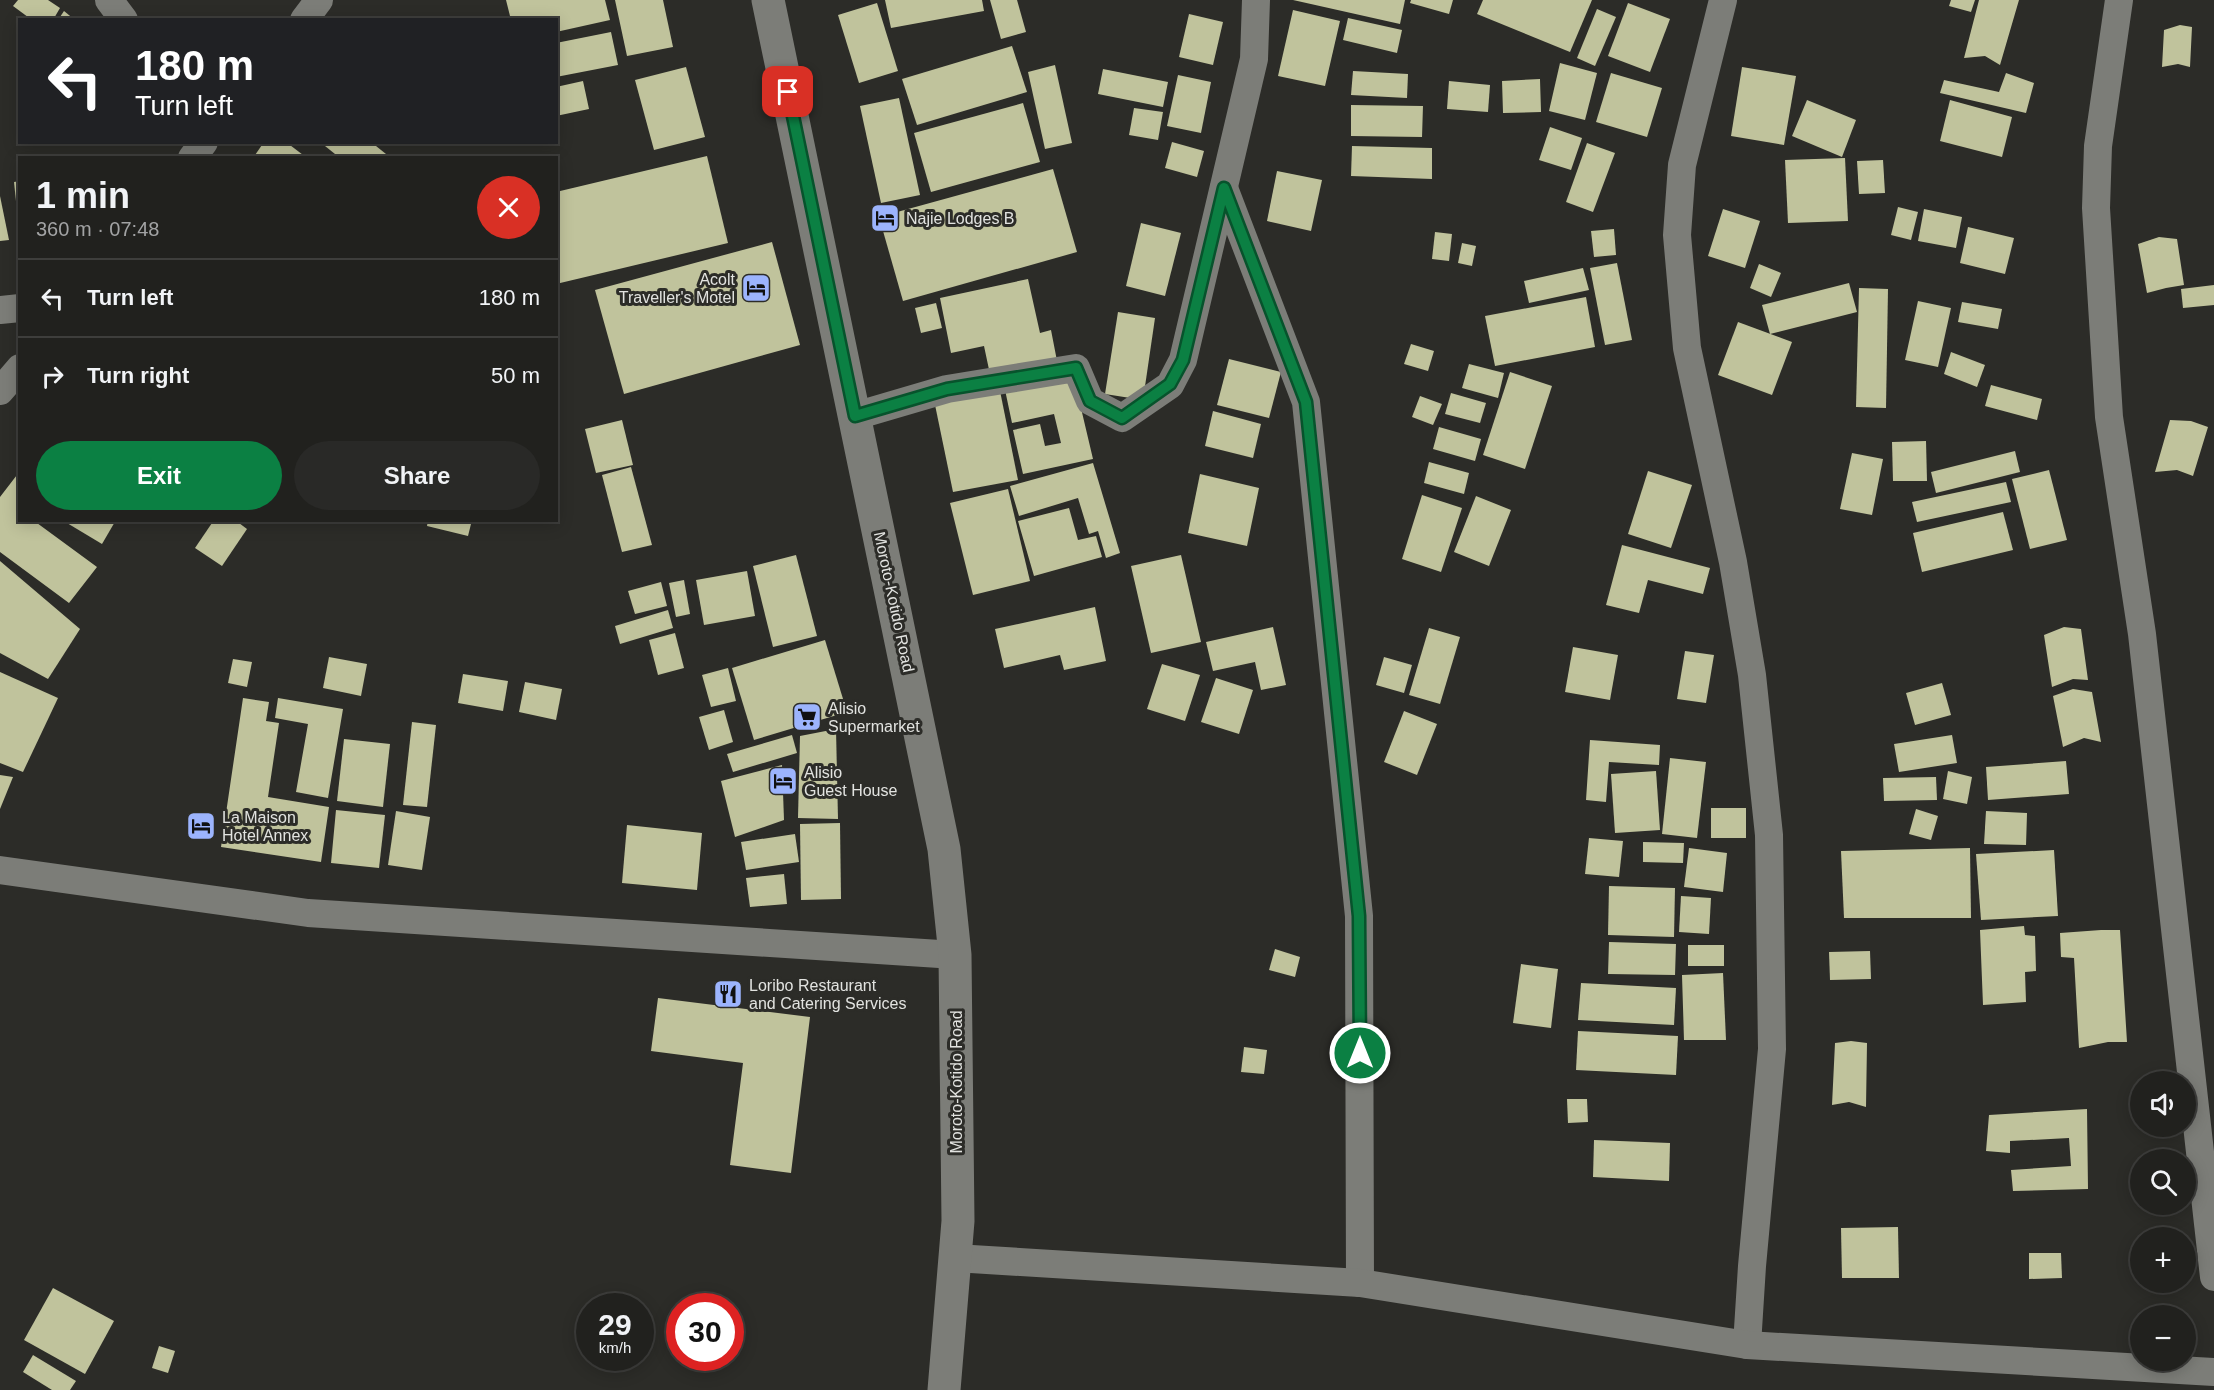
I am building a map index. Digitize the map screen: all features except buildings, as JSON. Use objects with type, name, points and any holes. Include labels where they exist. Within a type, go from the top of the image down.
[{"type":"main road","name":"Moroto-Kotido Road","points":[[768,0],[944,849],[955,955],[958,1221],[944,1390]]},
{"type":"street","points":[[109,0],[122,18]]},
{"type":"street","points":[[306,18],[319,0]]},
{"type":"street","points":[[855,416],[947,389],[1076,368],[1090,401],[1122,418],[1170,384],[1183,360],[1254,59],[1256,0]]},
{"type":"street","points":[[1723,0],[1682,165],[1677,235],[1687,348],[1734,562],[1752,675],[1769,835],[1772,1049],[1747,1344]]},
{"type":"street","points":[[2120,0],[2097,146],[2096,208],[2109,417],[2142,634],[2214,1277]]},
{"type":"street","points":[[1224,188],[1306,402],[1359,916],[1360,1283]]},
{"type":"street","points":[[0,310],[18,308]]},
{"type":"street","points":[[0,391],[18,370]]},
{"type":"street","points":[[0,870],[309,913],[955,955]]},
{"type":"street","points":[[955,1258],[1360,1283],[1747,1344],[2214,1371]]},
{"type":"place","name":"Najie Lodges B","points":[[885,218]]},
{"type":"place","name":"Acolt Traveller's Motel","points":[[756,288]]},
{"type":"place","name":"Alisio Supermarket","points":[[807,717]]},
{"type":"place","name":"Alisio Guest House","points":[[783,781]]},
{"type":"place","name":"La Maison Hotel Annex","points":[[201,826]]},
{"type":"place","name":"Loribo Restaurant and Catering Services","points":[[728,994]]},
{"type":"route","points":[[788,92],[855,416],[947,389],[1076,368],[1090,401],[1122,418],[1170,384],[1183,360],[1224,188],[1306,402],[1359,916],[1360,1053]]}]
